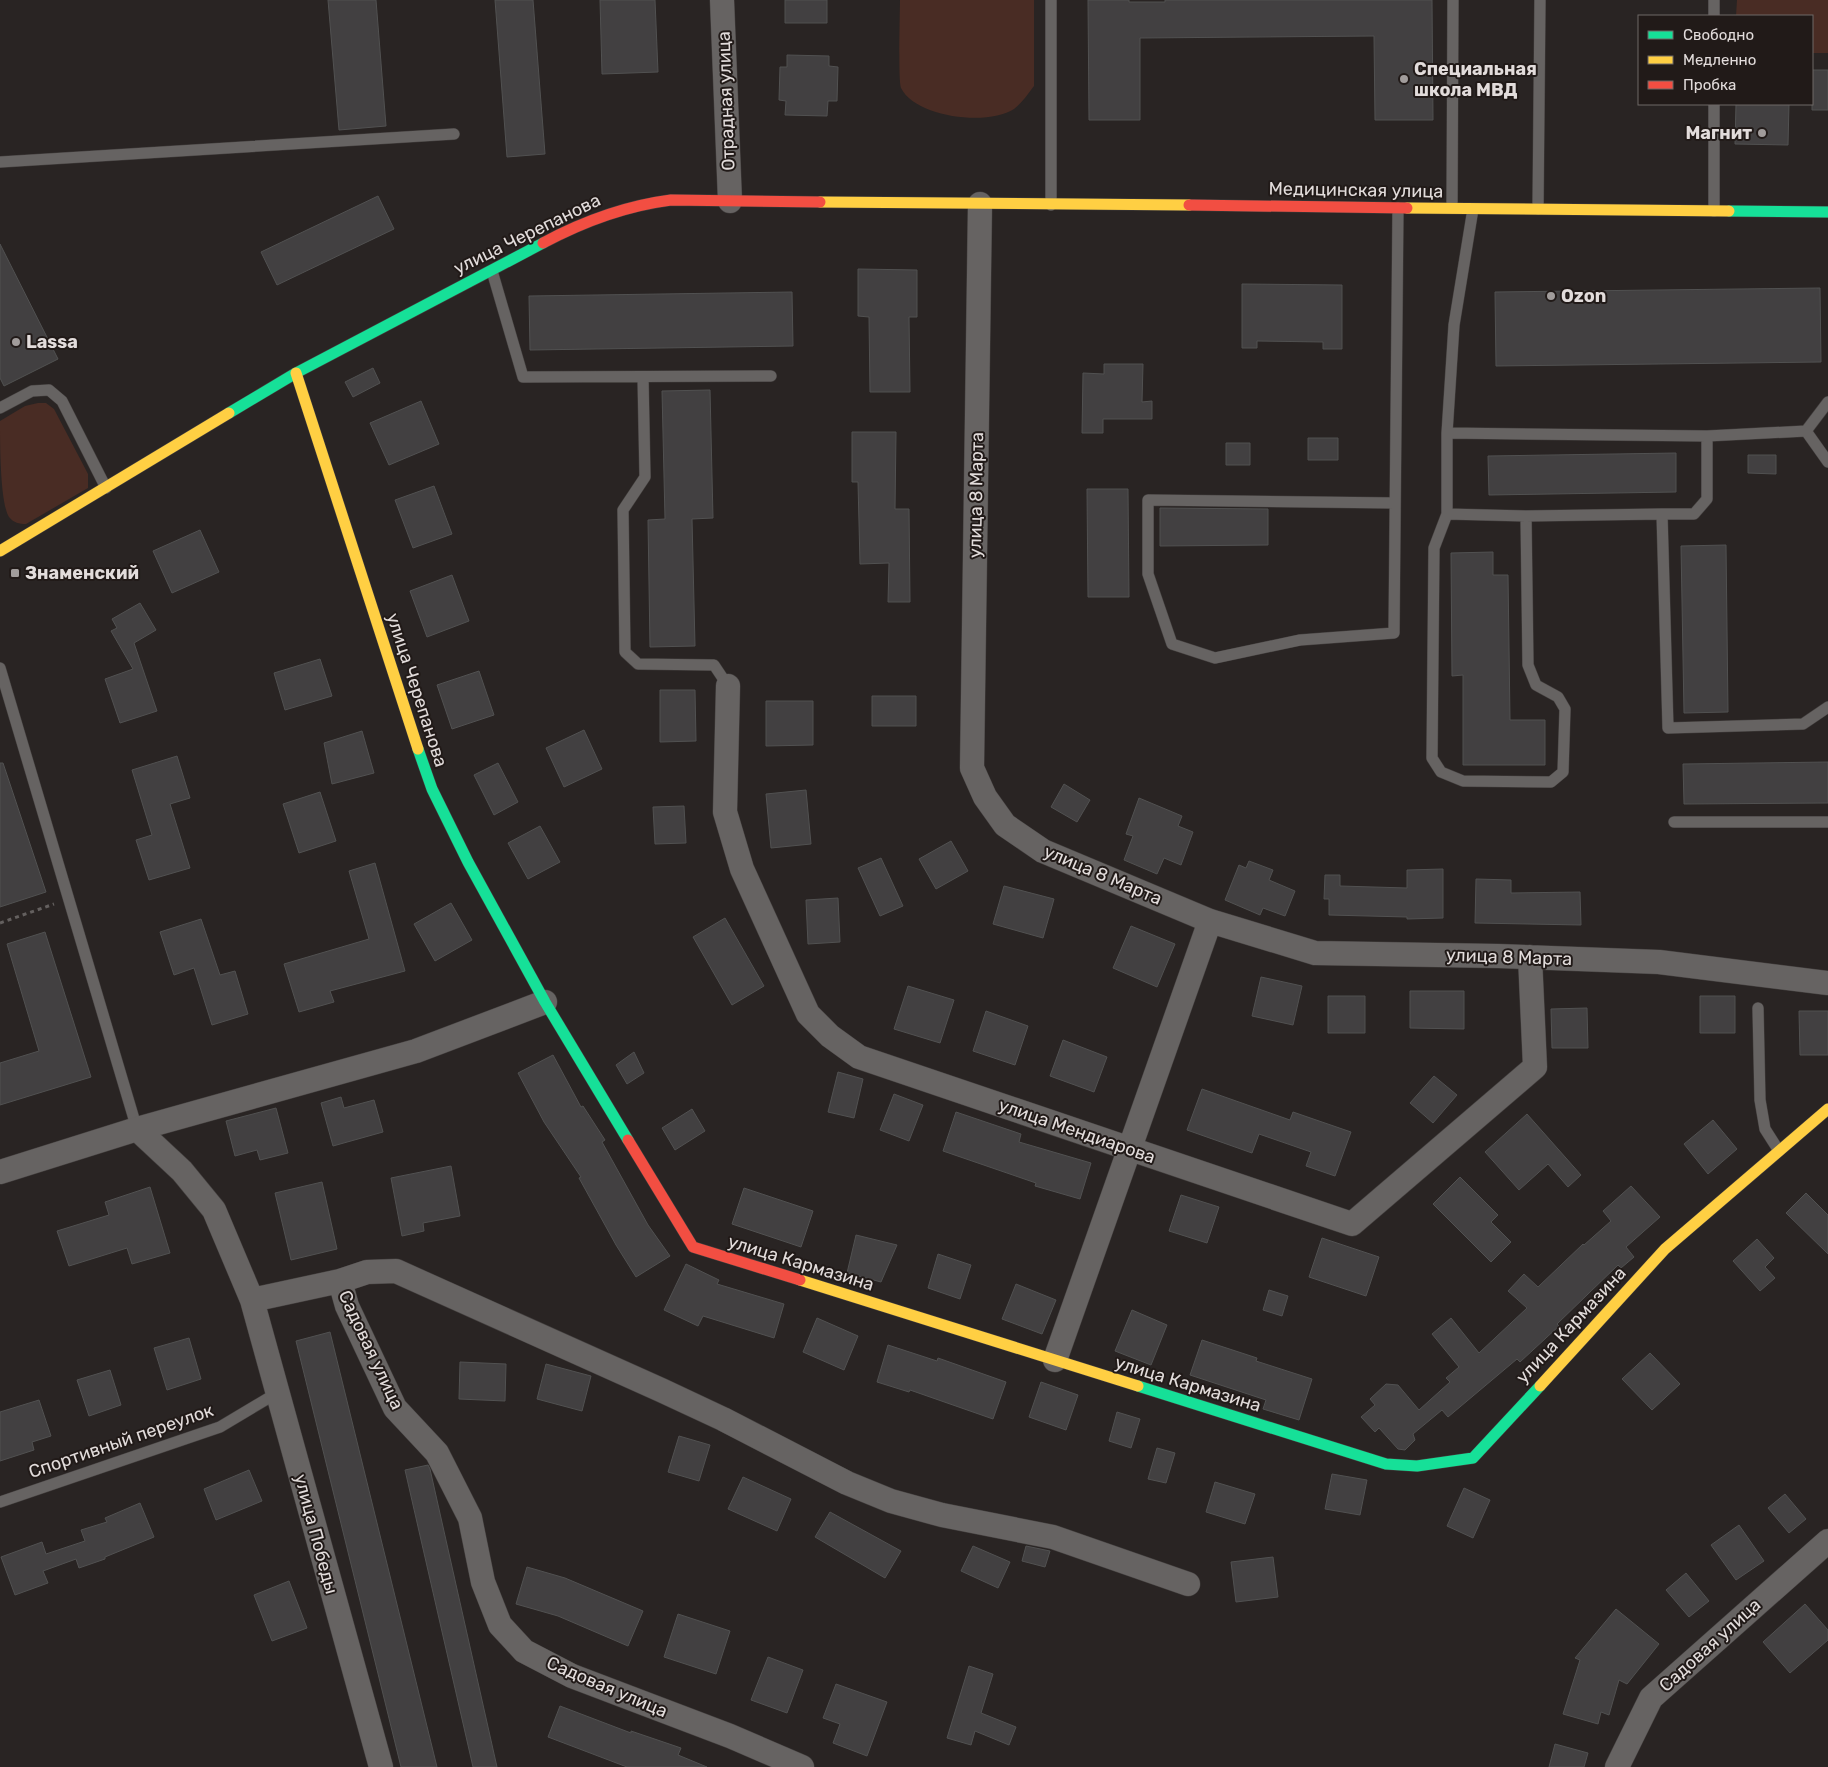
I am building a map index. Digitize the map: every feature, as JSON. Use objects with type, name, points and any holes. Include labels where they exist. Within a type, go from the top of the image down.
[{"type":"street","name":"Отрадная улица","points":[[722,0],[730,201]]},
{"type":"street","name":"улица Черепанова","points":[[0,551],[296,374],[595,217],[644,203],[671,200],[883,203]]},
{"type":"street","name":"Медицинская улица","points":[[883,203],[1828,212]]},
{"type":"street","name":"улица 8 Марта","points":[[980,204],[972,768],[985,797],[1005,825],[1043,851],[1210,921],[1315,953],[1530,957],[1659,962],[1828,983]]},
{"type":"street","name":"улица Черепанова","points":[[296,374],[399,694],[432,789],[468,862],[545,1002]]},
{"type":"street","name":"улица Мендиарова","points":[[728,686],[725,812],[742,869],[808,1014],[830,1036],[859,1057],[1129,1149],[1352,1224],[1536,1067],[1530,957]]},
{"type":"street","points":[[1055,1360],[1210,921]]},
{"type":"street","points":[[0,1172],[137,1129],[416,1052],[545,1002]]},
{"type":"street","name":"улица Кармазина","points":[[545,1002],[693,1247],[1386,1464],[1417,1466],[1472,1458],[1665,1249],[1828,1108]]},
{"type":"street","name":"улица Победы","points":[[137,1129],[182,1171],[214,1210],[252,1300],[381,1767]]},
{"type":"street","points":[[252,1300],[340,1280],[366,1272],[396,1271],[670,1394],[723,1419],[846,1483],[882,1497],[942,1515],[1053,1537],[1188,1584]]},
{"type":"street","name":"Садовая улица","points":[[340,1280],[347,1306],[395,1408],[437,1453],[470,1518],[484,1582],[500,1625],[524,1651],[572,1676],[730,1736],[802,1767]]},
{"type":"street","name":"Садовая улица","points":[[1617,1767],[1651,1698],[1828,1541]]},
{"type":"lane","points":[[1051,0],[1051,205]]},
{"type":"lane","points":[[1452,208],[1453,0]]},
{"type":"lane","points":[[1538,210],[1540,0]]},
{"type":"lane","points":[[1714,0],[1714,15]]},
{"type":"lane","points":[[1714,105],[1714,211]]},
{"type":"lane","points":[[0,162],[454,134]]},
{"type":"lane","points":[[1395,503],[1148,500],[1148,574],[1172,644],[1215,658],[1300,640],[1394,634],[1398,208]]},
{"type":"lane","points":[[1473,209],[1454,325],[1447,433],[1447,514],[1434,548],[1432,758],[1441,772],[1463,782],[1551,782],[1564,772],[1565,709],[1558,697],[1536,685],[1528,665],[1526,516]]},
{"type":"lane","points":[[492,270],[523,377],[771,376]]},
{"type":"lane","points":[[643,377],[644,477],[623,510],[625,652],[638,664],[714,665],[728,686]]},
{"type":"lane","points":[[0,408],[32,392],[49,390],[62,401],[106,488]]},
{"type":"lane","points":[[1447,433],[1708,436],[1806,430],[1828,402]]},
{"type":"lane","points":[[1806,430],[1828,462]]},
{"type":"lane","points":[[1447,514],[1526,516],[1694,514],[1707,499],[1708,436]]},
{"type":"lane","points":[[1662,514],[1668,728],[1803,724],[1828,707]]},
{"type":"lane","points":[[0,668],[137,1129]]},
{"type":"lane","points":[[1674,822],[1828,822]]},
{"type":"lane","points":[[1758,1008],[1760,1100],[1764,1129],[1779,1151]]},
{"type":"lane","name":"Спортивный переулок","points":[[0,1502],[220,1427],[277,1393]]},
{"type":"path","points":[[0,923],[68,899]]},
{"type":"shaded area","points":[[900,0],[1034,0],[1034,86],[1014,109],[1003,114],[988,117],[954,116],[921,106],[909,98],[901,88],[900,83]]},
{"type":"shaded area","points":[[1737,0],[1828,0],[1828,53],[1813,53],[1813,15],[1736,15]]},
{"type":"shaded area","points":[[46,403],[54,409],[88,474],[88,488],[26,524],[21,524],[9,517],[6,510],[1,472],[0,421],[25,406]]},
{"type":"building","points":[[328,0],[376,0],[386,126],[339,130]]},
{"type":"building","points":[[495,0],[533,0],[545,154],[507,157]]},
{"type":"building","points":[[600,0],[655,0],[658,72],[602,74]]},
{"type":"building","points":[[785,0],[827,0],[827,23],[785,23]]},
{"type":"building","name":"Специальная школа МВД","points":[[1088,0],[1165,2],[1165,0],[1432,0],[1433,120],[1375,120],[1374,36],[1140,38],[1140,120],[1089,120]]},
{"type":"building","points":[[787,55],[829,56],[829,66],[838,67],[837,101],[828,101],[827,116],[785,115],[786,101],[779,100],[780,67],[787,67]]},
{"type":"building","points":[[1813,70],[1828,70],[1828,110],[1812,110]]},
{"type":"building","points":[[1736,105],[1789,105],[1788,145],[1735,144]]},
{"type":"building","points":[[378,196],[394,229],[277,285],[261,252]]},
{"type":"building","points":[[0,244],[58,359],[4,386],[0,378]]},
{"type":"building","points":[[858,269],[917,270],[917,317],[909,317],[910,392],[870,392],[869,317],[858,316]]},
{"type":"building","points":[[1242,284],[1342,285],[1342,349],[1323,349],[1323,342],[1257,341],[1257,348],[1242,348]]},
{"type":"building","points":[[1820,288],[1821,362],[1496,366],[1495,292]]},
{"type":"building","points":[[792,292],[793,346],[530,350],[529,296]]},
{"type":"building","points":[[1104,364],[1143,364],[1142,402],[1152,401],[1152,419],[1103,419],[1103,433],[1082,433],[1083,373],[1104,374]]},
{"type":"building","points":[[373,368],[380,383],[353,397],[345,382]]},
{"type":"building","points":[[710,390],[713,518],[692,519],[695,646],[650,647],[648,520],[665,519],[662,391]]},
{"type":"building","points":[[421,401],[439,444],[389,465],[370,423]]},
{"type":"building","points":[[852,432],[896,432],[895,509],[909,509],[910,602],[888,602],[889,563],[860,564],[858,482],[852,482]]},
{"type":"building","points":[[1308,438],[1338,438],[1338,460],[1308,460]]},
{"type":"building","points":[[1226,443],[1250,443],[1250,465],[1226,465]]},
{"type":"building","points":[[1676,453],[1676,492],[1489,495],[1488,456]]},
{"type":"building","points":[[1748,455],[1776,455],[1776,474],[1748,473]]},
{"type":"building","points":[[434,486],[452,534],[413,548],[395,500]]},
{"type":"building","points":[[1087,489],[1128,489],[1129,597],[1088,597]]},
{"type":"building","points":[[1160,508],[1268,509],[1268,545],[1160,546]]},
{"type":"building","points":[[200,530],[219,572],[172,593],[153,551]]},
{"type":"building","points":[[1726,545],[1728,712],[1684,713],[1681,546]]},
{"type":"building","points":[[1493,552],[1493,575],[1508,575],[1510,720],[1545,720],[1545,765],[1463,765],[1463,675],[1452,676],[1451,553]]},
{"type":"building","points":[[452,575],[469,621],[427,637],[410,591]]},
{"type":"building","points":[[140,603],[156,630],[134,643],[157,711],[120,723],[105,679],[133,669],[111,631],[117,628],[112,619]]},
{"type":"building","points":[[320,659],[332,696],[285,710],[274,673]]},
{"type":"building","points":[[479,671],[494,715],[452,729],[437,685]]},
{"type":"building","points":[[660,690],[695,690],[696,741],[660,742]]},
{"type":"building","points":[[872,696],[916,696],[916,726],[872,726]]},
{"type":"building","points":[[766,701],[813,701],[813,745],[766,746]]},
{"type":"building","points":[[584,730],[602,769],[564,787],[546,748]]},
{"type":"building","points":[[362,731],[374,773],[332,784],[324,743]]},
{"type":"building","points":[[177,756],[190,798],[170,804],[190,868],[149,880],[136,840],[152,835],[132,770]]},
{"type":"building","points":[[1828,762],[1828,803],[1684,804],[1683,764]]},
{"type":"building","points":[[0,763],[3,763],[46,892],[0,907]]},
{"type":"building","points":[[498,763],[518,802],[494,815],[474,775]]},
{"type":"building","points":[[1064,784],[1090,800],[1077,822],[1051,807]]},
{"type":"building","points":[[806,790],[811,844],[771,848],[766,794]]},
{"type":"building","points":[[320,792],[336,841],[299,853],[283,804]]},
{"type":"building","points":[[1139,798],[1182,816],[1178,826],[1193,832],[1181,865],[1164,858],[1157,874],[1124,860],[1133,836],[1126,834]]},
{"type":"building","points":[[684,806],[686,843],[655,844],[653,807]]},
{"type":"building","points":[[540,826],[560,862],[528,879],[508,843]]},
{"type":"building","points":[[951,841],[968,871],[936,889],[919,859]]},
{"type":"building","points":[[881,858],[903,906],[880,916],[858,868]]},
{"type":"building","points":[[1249,861],[1273,870],[1269,880],[1295,891],[1285,916],[1263,908],[1260,915],[1225,900],[1239,865],[1246,868]]},
{"type":"building","points":[[375,863],[405,971],[330,991],[334,1002],[299,1012],[284,964],[369,939],[349,871]]},
{"type":"building","points":[[1443,869],[1443,918],[1407,919],[1407,917],[1329,915],[1329,899],[1324,899],[1325,875],[1340,875],[1340,886],[1407,888],[1407,870]]},
{"type":"building","points":[[1476,879],[1511,880],[1511,893],[1580,892],[1581,925],[1475,923]]},
{"type":"building","points":[[1004,886],[1054,899],[1043,938],[993,924]]},
{"type":"building","points":[[838,898],[840,942],[808,944],[806,900]]},
{"type":"building","points":[[451,903],[472,940],[435,961],[414,924]]},
{"type":"building","points":[[725,918],[764,986],[732,1005],[693,937]]},
{"type":"building","points":[[201,919],[220,975],[235,971],[248,1014],[212,1025],[194,968],[174,975],[160,932]]},
{"type":"building","points":[[1131,926],[1175,944],[1157,987],[1113,968]]},
{"type":"building","points":[[45,932],[91,1077],[0,1105],[0,1063],[39,1051],[7,944]]},
{"type":"building","points":[[1261,977],[1302,986],[1293,1025],[1252,1016]]},
{"type":"building","points":[[908,986],[954,1000],[940,1043],[894,1029]]},
{"type":"building","points":[[1410,991],[1464,991],[1464,1029],[1410,1028]]},
{"type":"building","points":[[1328,996],[1365,996],[1365,1033],[1328,1033]]},
{"type":"building","points":[[1700,996],[1735,996],[1735,1033],[1700,1033]]},
{"type":"building","points":[[1587,1008],[1588,1048],[1552,1048],[1551,1009]]},
{"type":"building","points":[[986,1011],[1028,1026],[1015,1065],[973,1051]]},
{"type":"building","points":[[1799,1011],[1828,1011],[1828,1055],[1800,1055]]},
{"type":"building","points":[[1063,1040],[1107,1057],[1094,1092],[1050,1076]]},
{"type":"building","points":[[634,1052],[644,1073],[627,1084],[616,1065]]},
{"type":"building","points":[[553,1055],[581,1107],[583,1106],[605,1140],[602,1142],[648,1225],[670,1256],[636,1277],[579,1178],[581,1177],[544,1122],[518,1073]]},
{"type":"building","points":[[838,1072],[863,1079],[854,1118],[828,1112]]},
{"type":"building","points":[[1434,1076],[1457,1095],[1433,1123],[1410,1103]]},
{"type":"building","points":[[1202,1089],[1290,1120],[1293,1112],[1351,1132],[1335,1176],[1306,1166],[1311,1152],[1259,1134],[1252,1153],[1187,1130]]},
{"type":"building","points":[[894,1094],[923,1105],[909,1141],[880,1130]]},
{"type":"building","points":[[341,1097],[344,1108],[374,1100],[383,1132],[333,1146],[321,1103]]},
{"type":"building","points":[[276,1108],[288,1153],[260,1160],[257,1150],[235,1156],[226,1121]]},
{"type":"building","points":[[692,1109],[705,1131],[675,1150],[662,1128]]},
{"type":"building","points":[[956,1112],[1021,1134],[1019,1142],[1091,1163],[1080,1199],[1035,1186],[1036,1183],[943,1151]]},
{"type":"building","points":[[1527,1114],[1581,1175],[1568,1187],[1548,1164],[1519,1190],[1485,1152]]},
{"type":"building","points":[[1713,1120],[1737,1149],[1708,1174],[1684,1144]]},
{"type":"building","points":[[451,1166],[460,1216],[423,1223],[424,1231],[402,1236],[391,1178]]},
{"type":"building","points":[[1460,1177],[1498,1215],[1491,1222],[1511,1242],[1491,1262],[1433,1204]]},
{"type":"building","points":[[322,1182],[337,1249],[291,1260],[275,1193]]},
{"type":"building","points":[[1631,1186],[1660,1217],[1626,1247],[1634,1257],[1621,1268],[1618,1265],[1557,1324],[1559,1326],[1520,1362],[1517,1359],[1448,1417],[1442,1410],[1413,1434],[1415,1440],[1405,1450],[1398,1449],[1379,1428],[1375,1432],[1361,1417],[1375,1405],[1370,1399],[1386,1384],[1398,1385],[1419,1410],[1450,1382],[1446,1378],[1459,1367],[1432,1334],[1451,1318],[1479,1353],[1527,1308],[1508,1291],[1524,1274],[1538,1287],[1583,1244],[1611,1221],[1603,1211]]},
{"type":"building","points":[[150,1187],[170,1253],[132,1264],[127,1248],[69,1266],[57,1231],[109,1215],[105,1202]]},
{"type":"building","points":[[744,1188],[813,1211],[801,1247],[732,1224]]},
{"type":"building","points":[[1806,1193],[1828,1215],[1828,1254],[1786,1213]]},
{"type":"building","points":[[1181,1195],[1219,1207],[1207,1243],[1169,1231]]},
{"type":"building","points":[[856,1235],[897,1245],[881,1282],[847,1273]]},
{"type":"building","points":[[1322,1238],[1379,1257],[1366,1296],[1309,1277]]},
{"type":"building","points":[[1757,1239],[1774,1258],[1765,1267],[1775,1278],[1760,1291],[1733,1261]]},
{"type":"building","points":[[938,1254],[971,1265],[960,1299],[928,1288]]},
{"type":"building","points":[[686,1264],[719,1280],[717,1284],[784,1304],[774,1338],[703,1316],[698,1326],[664,1310]]},
{"type":"building","points":[[1016,1284],[1056,1300],[1042,1334],[1002,1319]]},
{"type":"building","points":[[1269,1290],[1288,1296],[1282,1316],[1263,1310]]},
{"type":"building","points":[[1132,1310],[1167,1325],[1151,1365],[1115,1351]]},
{"type":"building","points":[[817,1318],[858,1336],[844,1370],[803,1352]]},
{"type":"building","points":[[330,1332],[437,1767],[401,1767],[296,1341]]},
{"type":"building","points":[[189,1338],[201,1379],[167,1390],[154,1348]]},
{"type":"building","points":[[1202,1340],[1257,1358],[1256,1361],[1312,1379],[1299,1420],[1263,1409],[1266,1400],[1190,1375]]},
{"type":"building","points":[[888,1345],[937,1361],[938,1358],[1006,1382],[993,1419],[910,1390],[909,1392],[877,1382]]},
{"type":"building","points":[[1650,1353],[1680,1384],[1652,1410],[1622,1379]]},
{"type":"building","points":[[460,1362],[506,1364],[505,1401],[459,1399]]},
{"type":"building","points":[[546,1364],[591,1376],[582,1411],[537,1399]]},
{"type":"building","points":[[110,1370],[121,1405],[89,1416],[77,1380]]},
{"type":"building","points":[[1041,1382],[1078,1395],[1066,1430],[1029,1417]]},
{"type":"building","points":[[39,1400],[51,1436],[32,1442],[34,1450],[0,1461],[0,1412]]},
{"type":"building","points":[[1117,1412],[1140,1419],[1131,1448],[1109,1441]]},
{"type":"building","points":[[679,1436],[710,1445],[699,1481],[668,1472]]},
{"type":"building","points":[[1157,1448],[1175,1453],[1166,1483],[1148,1479]]},
{"type":"building","points":[[428,1465],[497,1767],[473,1767],[405,1470]]},
{"type":"building","points":[[249,1470],[262,1501],[216,1520],[204,1489]]},
{"type":"building","points":[[1332,1474],[1367,1480],[1360,1515],[1325,1509]]},
{"type":"building","points":[[743,1477],[791,1499],[777,1531],[728,1509]]},
{"type":"building","points":[[1215,1482],[1255,1494],[1245,1524],[1206,1512]]},
{"type":"building","points":[[1464,1488],[1490,1500],[1473,1538],[1447,1526]]},
{"type":"building","points":[[1785,1494],[1806,1519],[1789,1533],[1768,1508]]},
{"type":"building","points":[[140,1503],[154,1537],[105,1557],[105,1559],[79,1568],[76,1559],[43,1571],[48,1583],[15,1595],[1,1557],[42,1542],[46,1554],[85,1541],[81,1530],[107,1522],[105,1518]]},
{"type":"building","points":[[830,1512],[901,1551],[885,1578],[815,1537]]},
{"type":"building","points":[[1739,1525],[1764,1561],[1736,1580],[1711,1545]]},
{"type":"building","points":[[973,1546],[1010,1562],[998,1588],[961,1571]]},
{"type":"building","points":[[1026,1546],[1050,1551],[1045,1567],[1022,1561]]},
{"type":"building","points":[[1273,1557],[1278,1597],[1236,1602],[1231,1562]]},
{"type":"building","points":[[527,1567],[565,1578],[643,1611],[628,1646],[558,1616],[516,1604]]},
{"type":"building","points":[[1686,1573],[1709,1601],[1689,1617],[1666,1590]]},
{"type":"building","points":[[289,1581],[307,1628],[272,1641],[254,1595]]},
{"type":"building","points":[[1805,1604],[1828,1630],[1828,1640],[1790,1673],[1763,1642]]},
{"type":"building","points":[[1616,1609],[1659,1644],[1627,1684],[1619,1680],[1609,1715],[1601,1712],[1598,1724],[1563,1714],[1580,1660],[1575,1658]]},
{"type":"building","points":[[678,1614],[730,1631],[716,1674],[664,1657]]},
{"type":"building","points":[[768,1657],[803,1670],[787,1713],[751,1700]]},
{"type":"building","points":[[969,1666],[993,1674],[981,1713],[1016,1727],[1009,1745],[975,1731],[971,1745],[947,1738]]},
{"type":"building","points":[[836,1684],[887,1702],[867,1756],[833,1743],[840,1724],[823,1718]]},
{"type":"building","points":[[560,1706],[631,1733],[631,1731],[681,1748],[678,1755],[707,1767],[627,1767],[548,1737]]},
{"type":"building","points":[[1555,1744],[1588,1753],[1584,1767],[1549,1767]]},
{"type":"traffic: fast","points":[[1729,211],[1828,212]]},
{"type":"traffic: fast","points":[[229,413],[296,373],[543,243]]},
{"type":"traffic: fast","points":[[418,749],[432,789],[468,862],[545,1002],[628,1140]]},
{"type":"traffic: fast","points":[[1138,1386],[1386,1464],[1417,1466],[1473,1458],[1540,1386]]},
{"type":"traffic: slow","points":[[820,202],[1189,205]]},
{"type":"traffic: slow","points":[[1407,208],[1729,211]]},
{"type":"traffic: slow","points":[[296,373],[418,749]]},
{"type":"traffic: slow","points":[[0,551],[229,413]]},
{"type":"traffic: slow","points":[[1540,1386],[1665,1249],[1828,1109]]},
{"type":"traffic: slow","points":[[800,1280],[1138,1386]]},
{"type":"traffic: jam","points":[[543,243],[574,228],[621,210],[671,200],[820,202]]},
{"type":"traffic: jam","points":[[1189,205],[1407,208]]},
{"type":"traffic: jam","points":[[628,1140],[693,1247],[800,1280]]},
{"type":"place","name":"Специальная школа МВД","points":[[1404,79]]},
{"type":"place","name":"Магнит","points":[[1762,133]]},
{"type":"place","name":"Ozon","points":[[1551,296]]},
{"type":"place","name":"Lassa","points":[[16,342]]},
{"type":"place","name":"Знаменский","points":[[15,573]]}]
